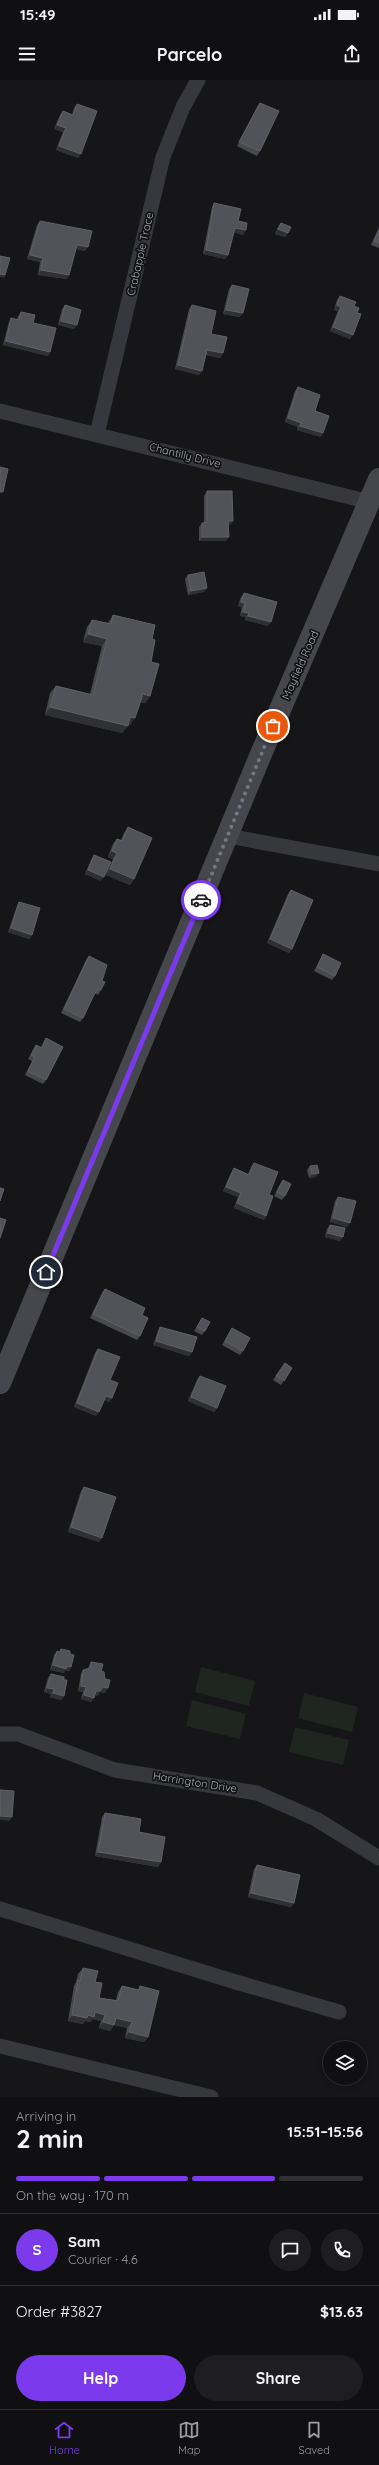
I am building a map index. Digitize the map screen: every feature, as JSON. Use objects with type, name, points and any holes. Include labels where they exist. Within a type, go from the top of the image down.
[{"type":"street","name":"Crabapple Trace","points":[[97,434],[163,157],[183,107],[198,80]]},
{"type":"street","name":"Chantilly Drive","points":[[0,411],[370,502]]},
{"type":"street","name":"Mayfield Road","points":[[0,1383],[228,836],[379,479]]},
{"type":"street","points":[[228,836],[379,864]]},
{"type":"street","name":"Harrington Drive","points":[[0,1734],[18,1734],[115,1770],[257,1793],[316,1819],[379,1858]]},
{"type":"street","points":[[0,1909],[228,1980],[339,2012]]},
{"type":"street","points":[[0,2046],[211,2097]]},
{"type":"shaded area","points":[[201,1667],[255,1681],[249,1706],[195,1692]]},
{"type":"shaded area","points":[[304,1693],[358,1707],[352,1732],[298,1718]]},
{"type":"shaded area","points":[[192,1700],[246,1714],[240,1739],[186,1726]]},
{"type":"shaded area","points":[[295,1727],[349,1740],[343,1765],[289,1752]]},
{"type":"building","points":[[260,103],[279,111],[260,151],[239,142]]},
{"type":"building","points":[[77,104],[97,111],[81,154],[59,146],[66,128],[57,125],[63,111],[73,115]]},
{"type":"building","points":[[214,203],[241,209],[238,221],[247,223],[246,230],[235,228],[228,255],[206,250]]},
{"type":"building","points":[[40,221],[92,231],[88,247],[77,245],[69,275],[41,270],[43,258],[30,255]]},
{"type":"building","points":[[281,223],[291,227],[288,233],[278,229]]},
{"type":"building","points":[[379,230],[379,243],[374,241]]},
{"type":"building","points":[[0,256],[10,258],[5,275],[0,274]]},
{"type":"building","points":[[232,285],[249,289],[243,313],[226,310]]},
{"type":"building","points":[[340,296],[356,302],[354,306],[359,308],[357,313],[361,314],[353,335],[333,327],[341,307],[337,305]]},
{"type":"building","points":[[65,305],[81,310],[77,325],[61,321]]},
{"type":"building","points":[[192,305],[216,311],[211,334],[227,337],[223,353],[207,350],[202,371],[178,365]]},
{"type":"building","points":[[21,312],[35,315],[33,323],[56,328],[50,352],[6,341],[11,318],[19,320]]},
{"type":"building","points":[[298,387],[320,395],[315,411],[329,416],[323,433],[300,426],[301,423],[288,418]]},
{"type":"building","points":[[0,467],[8,469],[3,492],[0,492]]},
{"type":"building","points":[[207,491],[232,491],[233,521],[228,521],[229,537],[202,537],[202,523],[207,522]]},
{"type":"building","points":[[204,572],[207,588],[191,591],[188,575]]},
{"type":"building","points":[[244,593],[277,602],[271,622],[248,616],[249,613],[243,612],[245,603],[241,602]]},
{"type":"building","points":[[113,615],[155,625],[152,639],[155,640],[151,662],[159,664],[150,696],[143,694],[135,718],[130,717],[128,726],[50,707],[56,686],[93,695],[107,639],[88,634],[92,620],[111,624]]},
{"type":"building","points":[[128,827],[152,838],[134,879],[110,869],[117,853],[112,851],[117,839],[122,841]]},
{"type":"building","points":[[94,855],[111,862],[104,877],[88,870]]},
{"type":"building","points":[[291,890],[313,900],[292,949],[270,939]]},
{"type":"building","points":[[19,902],[40,908],[32,935],[11,928]]},
{"type":"building","points":[[323,954],[341,963],[335,976],[317,967]]},
{"type":"building","points":[[89,956],[107,965],[102,981],[105,982],[101,990],[98,989],[94,995],[83,1018],[64,1009]]},
{"type":"building","points":[[46,1038],[63,1047],[46,1080],[28,1071],[35,1057],[31,1055],[36,1045],[42,1048]]},
{"type":"building","points":[[254,1163],[278,1172],[269,1195],[273,1196],[266,1216],[237,1203],[241,1193],[226,1187],[234,1168],[249,1175]]},
{"type":"building","points":[[317,1165],[319,1173],[312,1174],[310,1166]]},
{"type":"building","points":[[283,1180],[291,1184],[285,1196],[277,1192]]},
{"type":"building","points":[[0,1188],[4,1189],[0,1201]]},
{"type":"building","points":[[338,1197],[356,1201],[350,1223],[333,1218]]},
{"type":"building","points":[[0,1218],[6,1220],[0,1238]]},
{"type":"building","points":[[330,1225],[345,1228],[343,1237],[328,1233]]},
{"type":"building","points":[[105,1289],[145,1308],[142,1315],[148,1318],[140,1336],[93,1314]]},
{"type":"building","points":[[202,1318],[210,1322],[205,1331],[197,1327]]},
{"type":"building","points":[[160,1327],[197,1337],[192,1352],[156,1341]]},
{"type":"building","points":[[232,1328],[250,1338],[243,1351],[225,1341]]},
{"type":"building","points":[[98,1349],[120,1357],[110,1380],[118,1383],[112,1398],[106,1396],[99,1412],[77,1403]]},
{"type":"building","points":[[285,1363],[292,1368],[284,1381],[276,1376]]},
{"type":"building","points":[[200,1376],[226,1386],[217,1408],[191,1397]]},
{"type":"building","points":[[84,1487],[116,1497],[102,1538],[71,1527]]},
{"type":"building","points":[[61,1649],[70,1651],[70,1654],[74,1655],[71,1667],[67,1666],[66,1669],[53,1665],[57,1651],[60,1652]]},
{"type":"building","points":[[91,1662],[103,1664],[101,1671],[104,1672],[105,1679],[110,1680],[108,1688],[103,1687],[100,1691],[96,1691],[94,1698],[84,1695],[86,1687],[81,1686],[83,1670],[90,1668]]},
{"type":"building","points":[[51,1674],[64,1677],[64,1680],[67,1680],[64,1696],[53,1693],[54,1689],[47,1688]]},
{"type":"building","points":[[0,1790],[14,1791],[12,1817],[0,1816]]},
{"type":"building","points":[[105,1813],[141,1819],[139,1832],[165,1837],[161,1862],[98,1852]]},
{"type":"building","points":[[257,1865],[300,1875],[294,1903],[251,1893]]},
{"type":"building","points":[[83,1968],[98,1971],[95,1982],[102,1983],[99,1998],[118,2001],[122,1986],[139,1990],[140,1986],[159,1991],[148,2037],[129,2032],[132,2022],[116,2018],[114,2025],[103,2022],[105,2015],[95,2012],[94,2017],[88,2015],[87,2018],[72,2015],[78,1980],[80,1981]]},
{"type":"way so far","points":[[201,900],[273,726]]},
{"type":"route","points":[[46,1272],[201,900]]}]
